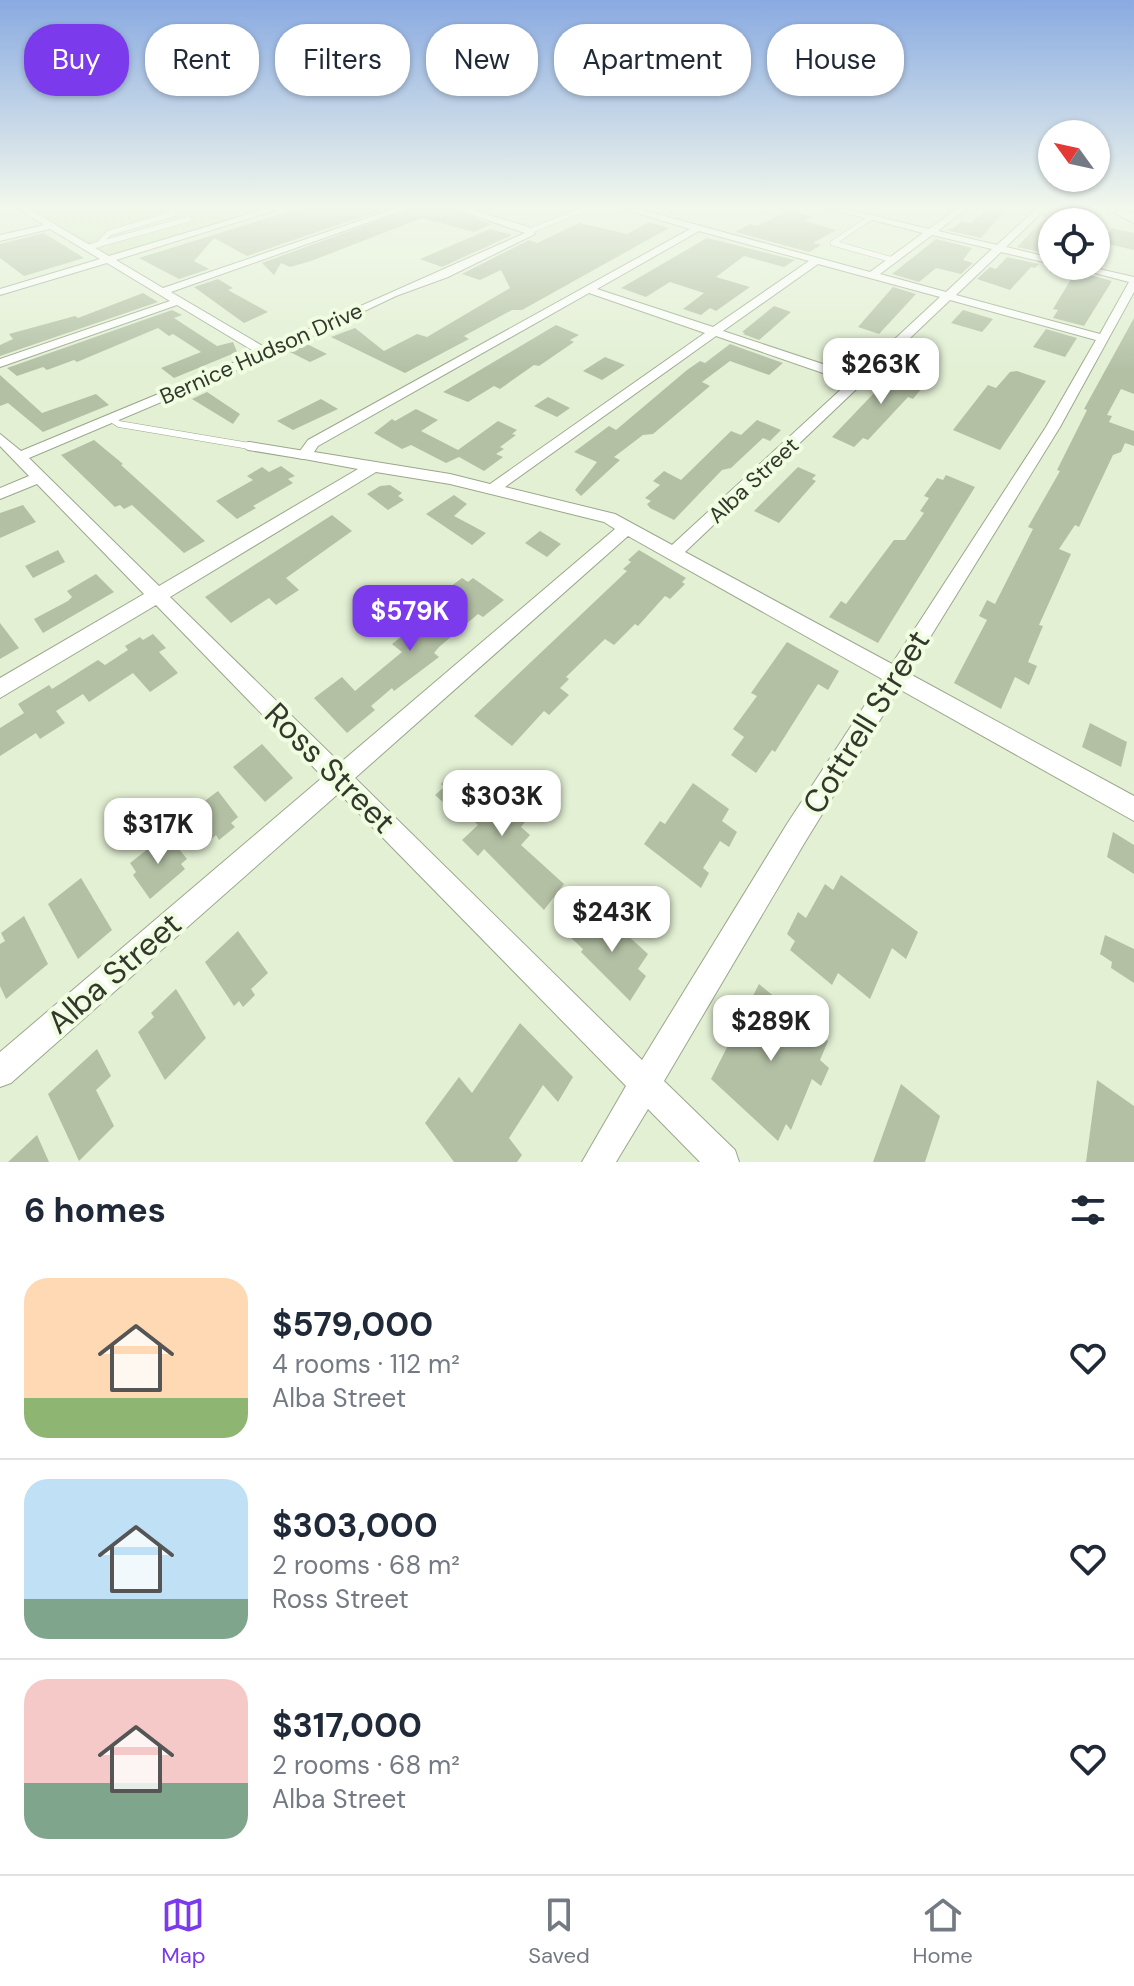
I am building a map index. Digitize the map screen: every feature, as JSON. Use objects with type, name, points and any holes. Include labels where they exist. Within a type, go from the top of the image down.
[{"type":"street","points":[[0,292],[98,262]]},
{"type":"street","points":[[115,262],[266,353]]},
{"type":"street","points":[[164,291],[248,262]]},
{"type":"street","name":"Bernice Hudson Drive","points":[[19,457],[472,262]]},
{"type":"street","points":[[636,262],[313,443],[304,455],[450,479],[492,491],[596,512],[1134,809]]},
{"type":"street","points":[[492,491],[520,468],[814,262]]},
{"type":"street","points":[[825,262],[1102,338]]},
{"type":"street","points":[[872,275],[890,262]]},
{"type":"street","name":"Alba Street","points":[[673,554],[985,262]]},
{"type":"street","points":[[1110,276],[1134,282]]},
{"type":"street","name":"Cottrell Street","points":[[598,1162],[796,833],[1053,427],[1134,282]]},
{"type":"street","points":[[588,289],[857,380]]},
{"type":"street","points":[[0,363],[179,301]]},
{"type":"street","points":[[0,438],[19,457]]},
{"type":"street","name":"Ross Street","points":[[19,457],[723,1162]]},
{"type":"street","points":[[0,689],[374,466]]},
{"type":"street","points":[[0,494],[39,477]]},
{"type":"street","name":"Alba Street","points":[[0,1072],[627,528]]},
{"type":"lane","points":[[111,419],[119,424],[304,455]]},
{"type":"building","points":[[6,262],[70,262],[24,276]]},
{"type":"building","points":[[147,262],[196,262],[209,269],[179,279]]},
{"type":"building","points":[[307,262],[290,267],[281,263],[274,275],[262,263]]},
{"type":"building","points":[[429,262],[452,262],[442,267]]},
{"type":"building","points":[[485,262],[608,262],[522,310],[512,310],[464,336],[469,339],[405,373],[331,337],[355,328],[384,351],[417,334],[427,337],[510,288],[501,270],[480,280],[462,274]]},
{"type":"building","points":[[665,262],[736,262],[716,277],[750,287],[716,311],[710,308],[701,315],[683,309],[704,293],[670,282],[646,297],[621,288]]},
{"type":"building","points":[[767,262],[792,262],[784,267]]},
{"type":"building","points":[[907,262],[973,263],[961,274],[936,268],[919,282],[892,274]]},
{"type":"building","points":[[1002,262],[1038,264],[1035,268],[1031,267],[1010,290],[977,279],[990,267],[996,269]]},
{"type":"building","points":[[218,279],[233,288],[228,290],[268,312],[244,323],[194,287]]},
{"type":"building","points":[[1071,280],[1112,281],[1084,326],[1053,318],[1058,310],[1053,309]]},
{"type":"building","points":[[893,287],[916,294],[879,334],[858,327]]},
{"type":"building","points":[[143,293],[158,302],[0,356],[0,345],[13,339],[9,334],[75,316],[78,318]]},
{"type":"building","points":[[774,306],[791,312],[759,340],[743,334],[742,332]]},
{"type":"building","points":[[172,310],[182,315],[174,318],[217,346],[233,342],[237,352],[174,378],[161,368],[201,352],[158,328],[77,362],[74,360],[47,370],[43,367],[17,376],[7,368]]},
{"type":"building","points":[[963,310],[993,319],[982,332],[951,323]]},
{"type":"building","points":[[1134,318],[1134,394],[1121,389],[1107,415],[1112,416],[1109,422],[1134,431],[1134,446],[1125,443],[1121,452],[1113,455],[1079,527],[1075,525],[1059,549],[1071,554],[1039,625],[1043,626],[1028,662],[1037,666],[1029,685],[1015,677],[1001,709],[954,683],[987,620],[979,616],[987,600],[995,604],[1033,529],[1028,527],[1060,471],[1057,470],[1087,410],[1084,409]]},
{"type":"building","points":[[556,325],[579,335],[570,340],[574,342],[539,366],[534,365],[500,389],[494,386],[468,402],[443,392]]},
{"type":"building","points":[[1046,329],[1077,338],[1065,357],[1033,347]]},
{"type":"building","points":[[307,344],[327,354],[310,362],[288,351]]},
{"type":"building","points":[[730,344],[783,363],[769,375],[730,361],[702,382],[710,386],[653,434],[643,435],[614,457],[620,460],[581,496],[575,490],[597,462],[574,452],[609,426],[616,430],[687,370],[700,361],[705,363]]},
{"type":"building","points":[[605,357],[625,365],[602,380],[583,371]]},
{"type":"building","points":[[898,368],[930,378],[913,399],[908,397],[868,440],[863,438],[854,447],[832,437]]},
{"type":"building","points":[[1017,371],[1046,381],[1000,450],[953,430],[988,385],[996,388],[1010,372]]},
{"type":"building","points":[[0,375],[42,413],[96,394],[109,405],[43,432],[8,403],[0,406]]},
{"type":"building","points":[[207,392],[240,414],[233,424],[192,399]]},
{"type":"building","points":[[548,397],[570,408],[557,417],[534,406]]},
{"type":"building","points":[[321,399],[338,409],[293,430],[277,421]]},
{"type":"building","points":[[416,409],[438,420],[421,431],[458,450],[498,421],[517,430],[512,434],[516,435],[500,447],[504,449],[496,454],[503,457],[484,471],[459,457],[446,463],[411,445],[402,449],[374,433],[392,419],[395,421]]},
{"type":"building","points":[[757,420],[781,430],[770,441],[763,438],[731,468],[722,470],[674,520],[650,508],[647,504],[651,501],[645,498],[660,485],[653,481],[664,471],[681,480],[731,431],[741,435]]},
{"type":"building","points":[[94,440],[205,541],[184,553],[132,505],[124,509],[120,505],[115,507],[61,455]]},
{"type":"building","points":[[281,466],[295,476],[288,479],[293,483],[237,519],[216,501],[253,480],[247,476],[262,467],[269,472]]},
{"type":"building","points":[[798,467],[816,475],[812,479],[816,481],[779,523],[754,511]]},
{"type":"building","points":[[946,475],[975,487],[878,643],[829,617],[841,601],[846,604],[894,540],[905,540],[924,513],[920,511],[929,498],[924,496],[937,478],[943,480]]},
{"type":"building","points":[[390,485],[402,493],[398,496],[404,500],[388,510],[367,494],[380,486]]},
{"type":"building","points":[[454,495],[467,504],[454,516],[486,533],[472,545],[426,514]]},
{"type":"building","points":[[23,505],[36,522],[0,538],[0,513]]},
{"type":"building","points":[[332,515],[352,531],[286,578],[299,590],[276,605],[269,598],[231,623],[205,597]]},
{"type":"building","points":[[540,531],[561,544],[547,557],[525,543]]},
{"type":"building","points":[[58,550],[65,562],[33,578],[25,566]]},
{"type":"building","points":[[639,550],[686,578],[682,582],[685,584],[670,599],[665,596],[638,626],[635,624],[614,645],[605,639],[566,677],[569,679],[560,688],[569,695],[549,715],[544,711],[512,746],[474,716],[627,571],[623,569],[631,562],[628,560]]},
{"type":"building","points":[[96,574],[114,592],[43,633],[34,619],[68,601],[72,597],[67,591]]},
{"type":"building","points":[[462,578],[468,582],[473,578],[504,600],[483,617],[478,614],[439,647],[434,653],[439,657],[394,691],[392,688],[371,706],[375,710],[347,733],[314,698],[342,677],[355,691],[402,652],[392,644],[401,637],[396,634],[410,624],[414,627],[453,595],[447,589]]},
{"type":"building","points":[[0,623],[19,648],[0,659]]},
{"type":"building","points":[[153,634],[166,648],[159,652],[178,673],[150,692],[133,673],[89,702],[83,694],[56,711],[65,723],[40,739],[36,733],[0,756],[0,728],[24,713],[18,704],[49,685],[52,689],[98,660],[105,665],[128,650],[125,646]]},
{"type":"building","points":[[787,642],[839,671],[828,690],[818,684],[775,752],[772,750],[756,773],[731,755],[744,737],[733,729],[757,696],[751,693]]},
{"type":"building","points":[[1090,723],[1127,742],[1121,767],[1082,747]]},
{"type":"building","points":[[262,744],[293,778],[265,802],[233,767]]},
{"type":"building","points":[[454,771],[494,807],[505,796],[528,818],[521,827],[530,835],[521,845],[564,884],[544,910],[484,849],[478,856],[462,840],[478,825],[451,799],[446,805],[435,795]]},
{"type":"building","points":[[693,783],[729,809],[722,821],[737,832],[729,847],[720,841],[703,868],[709,873],[701,888],[644,844],[660,821],[665,824]]},
{"type":"building","points":[[218,791],[238,817],[231,823],[235,827],[219,840],[216,835],[210,840],[190,812]]},
{"type":"building","points":[[1113,832],[1134,845],[1134,874],[1107,857]]},
{"type":"building","points":[[167,834],[187,859],[181,864],[185,869],[150,899],[133,875],[136,872],[130,863]]},
{"type":"building","points":[[841,875],[918,932],[906,959],[892,948],[870,999],[838,973],[832,985],[790,950],[795,941],[787,934],[798,912],[806,918],[825,884],[833,890]]},
{"type":"building","points":[[81,878],[112,930],[78,959],[48,904]]},
{"type":"building","points":[[24,916],[48,964],[6,999],[0,986],[0,944],[5,941],[1,933]]},
{"type":"building","points":[[581,917],[597,931],[607,917],[648,954],[638,969],[646,976],[630,1001],[568,935]]},
{"type":"building","points":[[238,931],[268,973],[251,989],[255,995],[243,1007],[239,1001],[234,1006],[205,962]]},
{"type":"building","points":[[1105,935],[1134,949],[1134,983],[1111,968],[1112,962],[1100,954]]},
{"type":"building","points":[[759,984],[828,1041],[820,1060],[829,1068],[821,1086],[812,1079],[791,1130],[786,1124],[778,1141],[711,1079]]},
{"type":"building","points":[[176,989],[206,1038],[165,1080],[138,1032],[154,1017],[151,1013]]},
{"type":"building","points":[[520,1023],[573,1077],[558,1102],[543,1085],[509,1138],[522,1155],[517,1162],[454,1162],[425,1123],[459,1077],[472,1093]]},
{"type":"building","points":[[97,1049],[111,1076],[96,1090],[114,1126],[79,1161],[48,1094]]},
{"type":"building","points":[[1097,1080],[1134,1106],[1134,1162],[1086,1162]]},
{"type":"building","points":[[901,1084],[940,1116],[925,1162],[873,1162]]},
{"type":"building","points":[[37,1135],[49,1162],[8,1162]]}]
